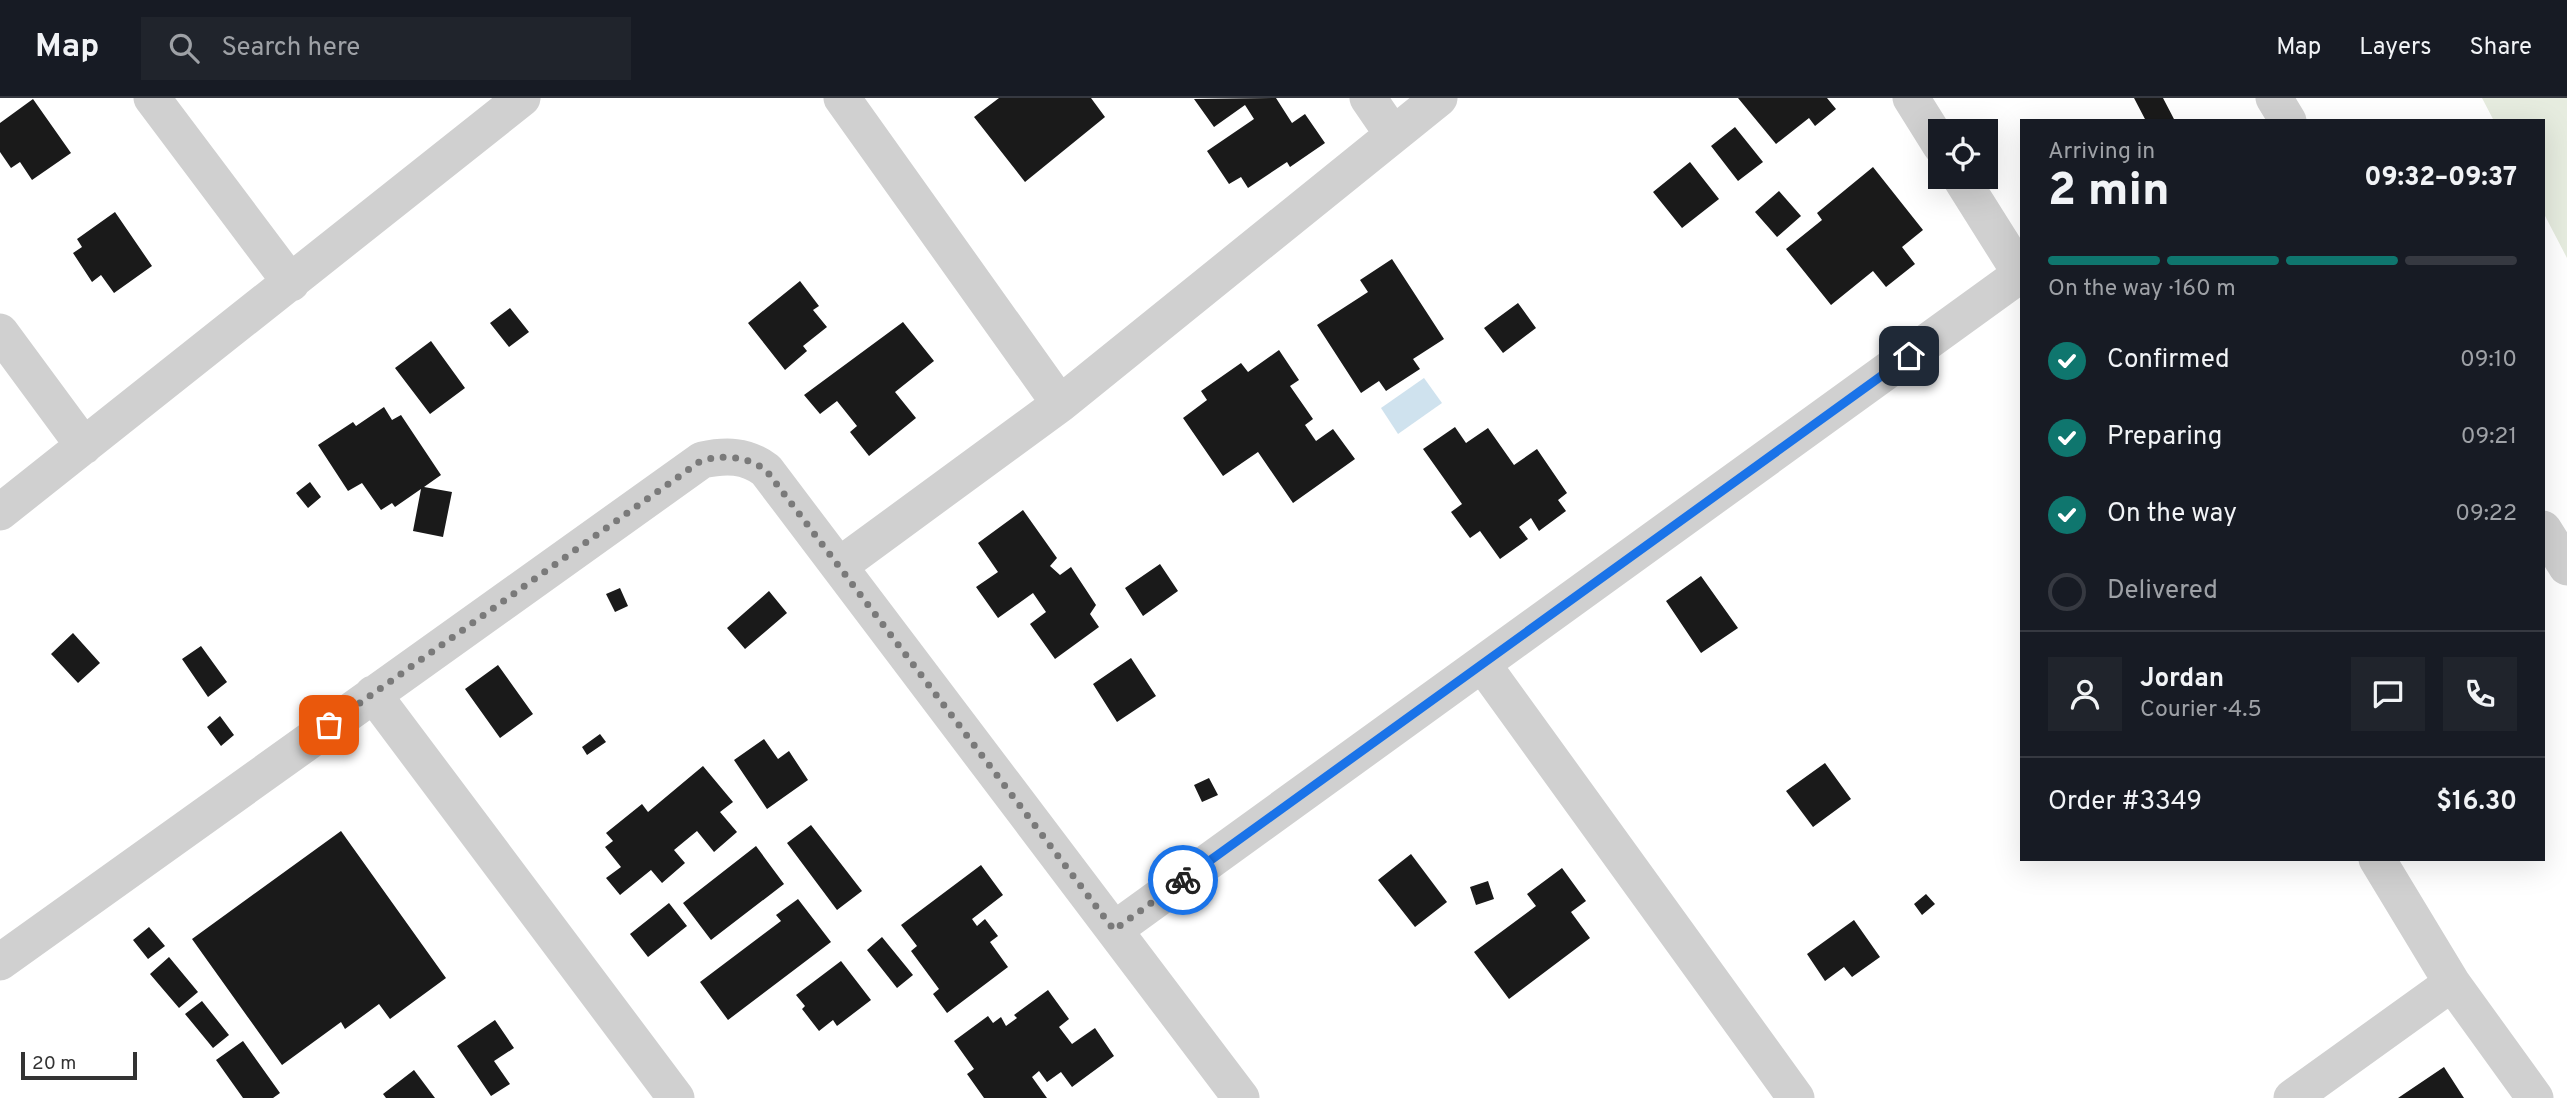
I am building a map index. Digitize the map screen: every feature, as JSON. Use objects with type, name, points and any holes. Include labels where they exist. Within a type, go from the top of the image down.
[{"type":"street","points":[[152,98],[291,283]]},
{"type":"street","points":[[0,512],[522,98]]},
{"type":"street","points":[[842,98],[1060,404]]},
{"type":"street","points":[[1368,98],[1392,133]]},
{"type":"street","points":[[839,566],[1060,404],[1438,98]]},
{"type":"street","points":[[1911,98],[1928,125]]},
{"type":"street","points":[[2274,98],[2287,119]]},
{"type":"street","points":[[1968,189],[2020,272]]},
{"type":"street","points":[[1114,930],[2020,275]]},
{"type":"street","points":[[0,332],[84,446]]},
{"type":"street","points":[[0,962],[702,460],[737,457],[753,461],[766,470],[1241,1098]]},
{"type":"street","points":[[2545,532],[2567,567]]},
{"type":"street","points":[[1483,665],[1796,1098]]},
{"type":"street","points":[[373,694],[676,1098]]},
{"type":"street","points":[[2378,861],[2452,983],[2535,1098]]},
{"type":"street","points":[[2292,1098],[2452,983]]},
{"type":"shaded area","points":[[2482,98],[2567,98],[2567,258],[2545,216],[2545,119],[2493,119]]},
{"type":"water","points":[[1424,378],[1442,403],[1398,434],[1381,408]]},
{"type":"building","points":[[999,98],[1091,98],[1105,117],[1025,182],[974,117]]},
{"type":"building","points":[[1276,98],[1292,123],[1305,114],[1325,143],[1290,167],[1287,162],[1248,188],[1241,177],[1229,184],[1207,151],[1254,119],[1245,105],[1214,127],[1194,99]]},
{"type":"building","points":[[1738,98],[1827,98],[1836,109],[1815,126],[1809,118],[1776,144]]},
{"type":"building","points":[[2134,98],[2163,98],[2174,119],[2145,119]]},
{"type":"building","points":[[33,99],[71,153],[32,180],[20,162],[11,168],[0,152],[0,123]]},
{"type":"building","points":[[1735,127],[1763,162],[1738,181],[1711,146]]},
{"type":"building","points":[[1690,162],[1719,199],[1682,228],[1653,192]]},
{"type":"building","points":[[1873,167],[1923,230],[1902,247],[1915,264],[1886,287],[1873,271],[1831,305],[1786,249],[1822,220],[1817,213]]},
{"type":"building","points":[[1779,191],[1801,216],[1777,237],[1755,212]]},
{"type":"building","points":[[115,212],[152,266],[114,293],[101,275],[92,282],[73,253],[82,247],[77,239]]},
{"type":"building","points":[[1392,259],[1444,339],[1413,359],[1420,369],[1386,391],[1379,381],[1361,393],[1317,325],[1368,292],[1360,280]]},
{"type":"building","points":[[800,281],[819,306],[813,310],[827,327],[803,346],[807,351],[785,370],[748,323]]},
{"type":"building","points":[[1518,303],[1536,328],[1503,353],[1484,328]]},
{"type":"building","points":[[510,308],[529,332],[509,347],[490,323]]},
{"type":"building","points":[[903,322],[934,361],[895,392],[916,418],[869,456],[850,432],[857,426],[837,401],[820,414],[804,395]]},
{"type":"building","points":[[431,341],[465,388],[430,414],[395,368]]},
{"type":"building","points":[[1279,350],[1299,380],[1290,386],[1313,419],[1305,425],[1316,441],[1333,429],[1355,459],[1293,503],[1258,452],[1223,476],[1183,418],[1207,400],[1201,391],[1241,363],[1248,372]]},
{"type":"building","points":[[384,407],[392,420],[401,415],[441,475],[424,487],[452,492],[443,537],[413,531],[421,489],[395,507],[392,503],[381,510],[362,483],[348,491],[318,445],[353,422],[356,426]]},
{"type":"building","points":[[1455,427],[1466,443],[1488,428],[1514,465],[1537,449],[1567,493],[1558,500],[1566,511],[1539,531],[1531,518],[1519,527],[1528,539],[1500,559],[1480,531],[1470,538],[1451,512],[1462,504],[1423,449]]},
{"type":"building","points":[[310,482],[321,497],[308,508],[296,493]]},
{"type":"building","points":[[1023,510],[1057,558],[1050,566],[1060,575],[1071,567],[1096,605],[1090,614],[1099,627],[1055,659],[1030,624],[1046,612],[1033,593],[998,618],[976,587],[998,572],[978,543]]},
{"type":"building","points":[[1160,564],[1178,591],[1143,616],[1125,588]]},
{"type":"building","points":[[1701,576],[1738,628],[1701,653],[1666,601]]},
{"type":"building","points":[[620,588],[628,606],[615,612],[606,594]]},
{"type":"building","points":[[769,591],[787,613],[745,649],[727,628]]},
{"type":"building","points":[[73,633],[100,663],[78,683],[51,654]]},
{"type":"building","points":[[201,646],[227,682],[208,697],[182,659]]},
{"type":"building","points":[[1131,658],[1156,696],[1117,722],[1093,684]]},
{"type":"building","points":[[498,665],[533,714],[500,738],[465,689]]},
{"type":"building","points":[[220,716],[234,735],[221,746],[207,727]]},
{"type":"building","points":[[600,734],[606,742],[587,755],[582,747]]},
{"type":"building","points":[[764,739],[778,759],[789,751],[808,780],[767,809],[734,760]]},
{"type":"building","points":[[1825,763],[1851,799],[1813,827],[1786,791]]},
{"type":"building","points":[[703,766],[733,802],[720,812],[737,832],[714,852],[697,831],[674,850],[685,863],[662,883],[651,870],[620,895],[606,878],[621,867],[605,847],[613,841],[606,833],[642,804],[648,812]]},
{"type":"building","points":[[1209,778],[1218,795],[1202,802],[1194,785]]},
{"type":"building","points":[[811,825],[862,891],[837,910],[787,843]]},
{"type":"building","points":[[341,831],[446,978],[390,1019],[379,1004],[345,1029],[341,1022],[282,1065],[192,939]]},
{"type":"building","points":[[756,846],[784,884],[711,940],[683,903]]},
{"type":"building","points":[[1411,854],[1447,902],[1415,927],[1378,880]]},
{"type":"building","points":[[981,865],[1003,895],[972,919],[977,926],[985,919],[998,936],[990,942],[1008,967],[947,1013],[933,994],[939,989],[911,951],[917,946],[901,925]]},
{"type":"building","points":[[1562,868],[1586,901],[1571,912],[1590,938],[1509,999],[1474,952],[1536,906],[1527,894]]},
{"type":"building","points":[[1488,881],[1494,899],[1476,905],[1470,887]]},
{"type":"building","points":[[1926,894],[1935,904],[1922,915],[1914,904]]},
{"type":"building","points":[[798,899],[831,942],[728,1020],[700,982],[781,921],[776,915]]},
{"type":"building","points":[[669,903],[687,926],[648,957],[630,934]]},
{"type":"building","points":[[1854,920],[1880,957],[1852,977],[1844,967],[1825,981],[1807,954]]},
{"type":"building","points":[[149,927],[165,946],[148,959],[133,940]]},
{"type":"building","points":[[882,937],[913,975],[897,988],[867,950]]},
{"type":"building","points":[[169,957],[198,992],[179,1008],[150,974]]},
{"type":"building","points":[[841,961],[871,1000],[837,1026],[833,1020],[819,1031],[802,1009],[805,1006],[796,995]]},
{"type":"building","points":[[1048,990],[1069,1019],[1059,1027],[1072,1044],[1095,1028],[1114,1056],[1072,1087],[1061,1072],[1047,1082],[1039,1071],[1032,1077],[1047,1098],[984,1098],[967,1074],[974,1069],[954,1041],[988,1016],[993,1023],[1001,1017],[1006,1026],[1017,1018],[1014,1015]]},
{"type":"building","points":[[202,1001],[229,1035],[213,1048],[185,1014]]},
{"type":"building","points":[[495,1020],[514,1048],[494,1061],[510,1084],[491,1096],[457,1046]]},
{"type":"building","points":[[243,1041],[280,1093],[273,1098],[243,1098],[216,1060]]},
{"type":"building","points":[[2444,1067],[2464,1098],[2398,1098]]},
{"type":"building","points":[[414,1070],[435,1098],[386,1098],[383,1094]]},
{"type":"way so far","points":[[329,725],[702,460],[719,456],[737,457],[753,461],[766,470],[1114,930],[1183,880]]},
{"type":"route","points":[[1183,880],[1909,356]]}]
